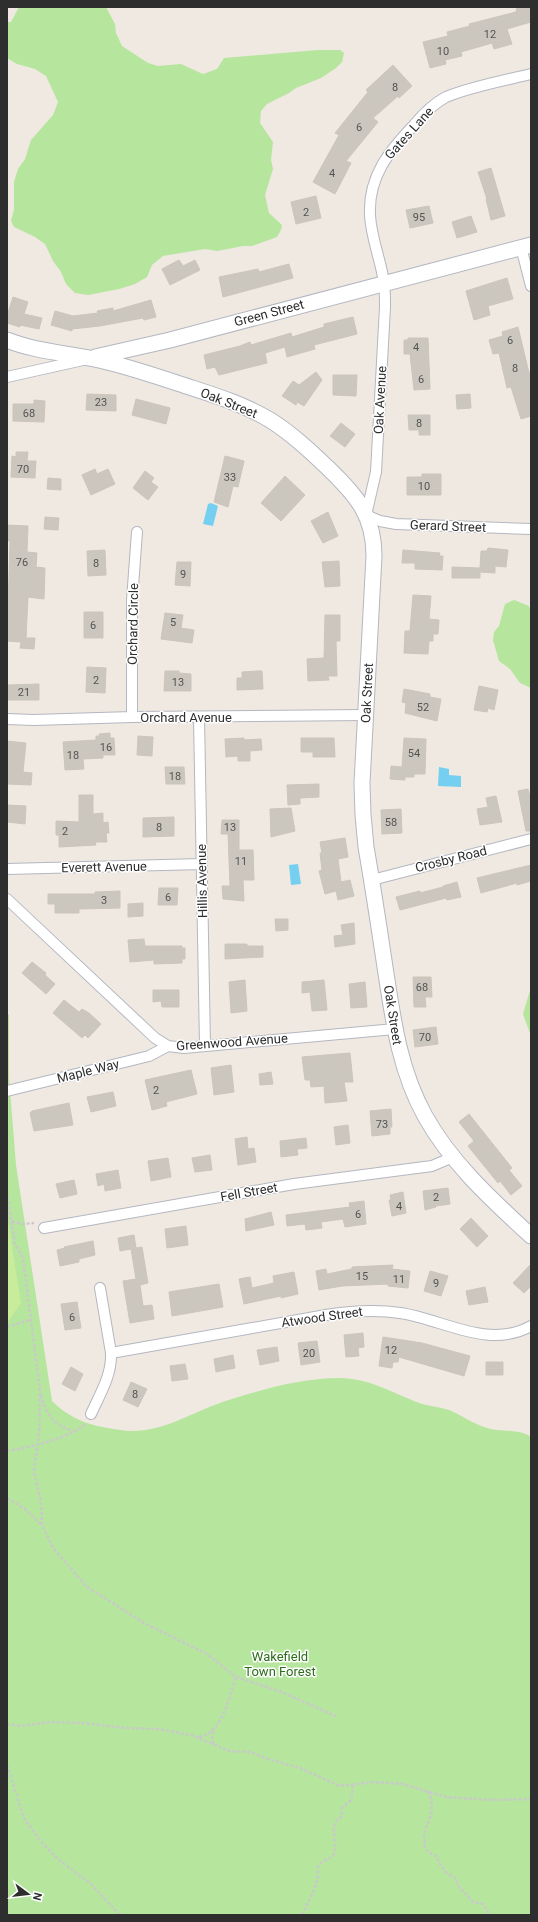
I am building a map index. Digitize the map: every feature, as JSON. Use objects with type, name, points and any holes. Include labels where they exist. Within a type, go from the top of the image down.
[{"type":"street","name":"Gates Lane","points":[[384,283],[374,240],[370,207],[374,180],[386,156],[428,109],[442,99],[454,94],[531,74]]},
{"type":"street","name":"Green Street","points":[[7,377],[152,344],[526,246]]},
{"type":"street","points":[[526,246],[531,286]]},
{"type":"street","name":"Oak Avenue","points":[[366,515],[376,468],[383,339],[384,283]]},
{"type":"street","name":"Oak Street","points":[[7,340],[33,349],[90,358],[132,369],[236,404],[270,420],[304,445],[359,501],[366,515],[372,533],[374,556],[362,803],[366,847],[401,1060],[412,1090],[426,1117],[453,1156],[482,1190],[531,1236]]},
{"type":"street","name":"Gerard Street","points":[[366,515],[396,524],[531,529]]},
{"type":"street","name":"Orchard Circle","points":[[132,717],[132,600],[137,532]]},
{"type":"street","name":"Orchard Avenue","points":[[7,719],[60,720],[132,717],[366,715]]},
{"type":"street","name":"Hillis Avenue","points":[[199,717],[205,1045]]},
{"type":"street","name":"Crosby Road","points":[[372,880],[531,838]]},
{"type":"street","name":"Everett Avenue","points":[[7,869],[202,864]]},
{"type":"street","name":"Greenwood Avenue","points":[[7,899],[156,1038],[168,1046],[180,1048],[395,1029]]},
{"type":"street","name":"Maple Way","points":[[7,1091],[149,1056],[168,1046]]},
{"type":"street","name":"Fell Street","points":[[44,1228],[294,1184],[432,1166],[453,1156]]},
{"type":"street","points":[[91,1414],[108,1376],[111,1363],[111,1353],[100,1288]]},
{"type":"street","name":"Atwood Street","points":[[111,1353],[356,1311],[401,1313],[466,1332],[485,1335],[514,1332],[531,1326]]},
{"type":"path","points":[[7,1192],[15,1244],[23,1258],[30,1320],[40,1391],[44,1408],[52,1420],[73,1431]]},
{"type":"path","points":[[12,1221],[19,1224],[38,1223],[44,1228]]},
{"type":"path","points":[[7,1328],[30,1320]]},
{"type":"path","points":[[40,1391],[38,1446],[34,1471],[41,1502],[42,1525]]},
{"type":"path","points":[[7,1451],[38,1446],[73,1431],[85,1425],[91,1414]]},
{"type":"path","points":[[7,1498],[25,1508],[42,1525],[53,1548],[86,1586],[144,1623],[208,1654],[236,1676],[280,1691],[336,1716]]},
{"type":"path","points":[[198,1737],[210,1733],[220,1720],[236,1676]]},
{"type":"path","points":[[7,1724],[21,1726],[50,1722],[83,1723],[124,1728],[157,1729],[198,1737],[229,1751],[251,1752],[268,1759],[300,1768],[340,1786],[353,1786],[374,1782],[403,1784],[446,1797],[490,1800],[531,1799]]},
{"type":"path","points":[[214,1729],[212,1740],[216,1746]]},
{"type":"path","points":[[7,1765],[24,1818],[42,1843],[60,1861],[90,1883],[120,1915]]},
{"type":"path","points":[[302,1915],[318,1880],[318,1868],[320,1864],[331,1858],[335,1852],[334,1825],[337,1819],[341,1817],[342,1808],[350,1801],[353,1786]]},
{"type":"path","points":[[428,1791],[431,1797],[432,1807],[431,1815],[424,1833],[425,1847],[428,1852],[436,1856],[446,1873],[455,1878],[459,1887],[473,1902],[483,1904],[490,1915]]},
{"type":"green space","points":[[19,7],[106,7],[115,24],[116,33],[122,46],[148,63],[158,66],[181,64],[203,74],[217,69],[224,58],[318,50],[340,50],[344,53],[342,62],[336,68],[321,78],[296,88],[267,104],[261,111],[260,123],[273,142],[271,160],[273,169],[265,195],[269,213],[282,225],[277,237],[252,246],[243,246],[217,251],[205,249],[163,256],[152,265],[147,277],[135,284],[119,289],[88,295],[75,293],[66,284],[45,244],[35,237],[14,227],[11,221],[14,209],[14,182],[18,169],[25,159],[31,140],[53,115],[58,102],[46,76],[35,69],[17,64],[7,58],[7,22],[11,22]]},
{"type":"green space","points":[[514,600],[529,606],[531,612],[531,688],[520,683],[510,669],[499,661],[493,640],[494,632],[499,626],[505,604]]},
{"type":"green space","points":[[531,987],[531,1036],[523,1014]]},
{"type":"green space","name":"Wakefield Town Forest","points":[[7,1013],[9,1015],[9,1078],[16,1165],[52,1401],[57,1406],[75,1418],[95,1425],[123,1430],[147,1430],[171,1423],[217,1404],[269,1388],[325,1378],[339,1378],[360,1380],[371,1383],[419,1403],[449,1410],[484,1427],[496,1430],[520,1432],[531,1437],[531,1915],[7,1915]]},
{"type":"green space","points":[[7,1215],[21,1303],[7,1323]]},
{"type":"water","points":[[211,503],[218,506],[213,526],[203,524],[208,504]]},
{"type":"water","points":[[439,767],[449,769],[449,775],[461,776],[461,787],[438,786]]},
{"type":"water","points":[[298,864],[301,884],[291,885],[289,865]]},
{"type":"building","points":[[517,7],[531,7],[531,22],[507,29],[512,44],[494,49],[492,43],[461,52],[462,56],[445,60],[446,64],[430,68],[423,42],[448,36],[447,32],[470,26],[469,24],[516,12]]},
{"type":"building","points":[[393,65],[412,86],[373,118],[378,122],[346,161],[351,163],[335,194],[313,182],[339,135],[335,133],[368,92],[366,90]]},
{"type":"building","points":[[491,168],[505,216],[491,220],[487,199],[478,172]]},
{"type":"building","points":[[316,196],[321,218],[296,224],[291,202]]},
{"type":"building","points":[[429,206],[433,223],[410,228],[406,210]]},
{"type":"building","points":[[471,216],[477,232],[457,238],[452,222]]},
{"type":"building","points":[[179,260],[183,266],[195,260],[200,270],[170,285],[162,269]]},
{"type":"building","points":[[289,264],[293,278],[223,297],[219,277],[258,269],[259,272]]},
{"type":"building","points":[[507,278],[513,299],[488,306],[490,315],[474,320],[466,291]]},
{"type":"building","points":[[13,297],[28,302],[24,314],[42,318],[39,329],[20,325],[20,327],[7,323],[7,316]]},
{"type":"building","points":[[151,300],[156,317],[144,320],[143,318],[100,326],[72,329],[72,331],[51,325],[55,311],[73,316],[98,313],[97,311],[113,308],[113,311]]},
{"type":"building","points":[[353,317],[357,334],[314,345],[315,349],[287,357],[285,347],[265,353],[267,363],[219,375],[215,367],[207,369],[204,355],[250,342],[251,345],[291,333],[292,337],[324,327],[324,324]]},
{"type":"building","points":[[518,327],[529,373],[531,372],[531,416],[521,419],[511,387],[507,388],[499,353],[493,354],[489,340],[503,336],[502,332]]},
{"type":"building","points":[[408,338],[428,338],[430,389],[414,390],[410,354],[404,354],[404,340],[408,340]]},
{"type":"building","points":[[316,372],[322,380],[304,406],[297,402],[296,405],[282,396],[293,381],[299,385]]},
{"type":"building","points":[[333,375],[357,375],[356,396],[333,395]]},
{"type":"building","points":[[87,394],[116,395],[116,411],[86,410]]},
{"type":"building","points":[[470,394],[471,408],[457,409],[456,395]]},
{"type":"building","points":[[136,399],[170,408],[166,424],[132,415]]},
{"type":"building","points":[[34,400],[45,401],[44,422],[13,421],[13,404],[34,404]]},
{"type":"building","points":[[408,415],[430,415],[430,435],[419,435],[419,430],[409,430]]},
{"type":"building","points":[[341,423],[355,434],[345,447],[330,436]]},
{"type":"building","points":[[16,452],[28,452],[27,461],[36,461],[35,478],[11,477],[12,456],[16,457]]},
{"type":"building","points":[[225,456],[244,461],[238,487],[233,486],[228,507],[214,502]]},
{"type":"building","points":[[95,469],[97,474],[108,469],[115,484],[91,495],[82,475]]},
{"type":"building","points":[[145,471],[154,478],[151,482],[158,487],[148,500],[133,488]]},
{"type":"building","points":[[422,474],[441,474],[441,495],[407,495],[407,477],[422,477]]},
{"type":"building","points":[[285,476],[305,495],[281,521],[261,503]]},
{"type":"building","points":[[48,478],[61,479],[61,490],[47,489]]},
{"type":"building","points":[[328,512],[338,536],[323,543],[311,521]]},
{"type":"building","points":[[45,517],[59,518],[58,530],[44,529]]},
{"type":"building","points":[[7,525],[28,526],[27,552],[37,553],[36,567],[45,568],[44,599],[28,597],[26,638],[35,638],[34,649],[20,648],[21,642],[7,641],[10,541],[7,541]]},
{"type":"building","points":[[488,548],[508,550],[506,567],[495,566],[495,573],[480,572],[480,578],[452,578],[452,567],[480,568],[481,551],[487,551]]},
{"type":"building","points":[[105,550],[106,575],[88,576],[87,551]]},
{"type":"building","points":[[403,550],[440,553],[439,556],[443,556],[442,570],[415,569],[415,563],[402,563]]},
{"type":"building","points":[[339,561],[340,586],[325,587],[322,562]]},
{"type":"building","points":[[177,562],[191,562],[190,586],[175,585]]},
{"type":"building","points":[[413,595],[431,596],[429,619],[439,620],[438,634],[433,634],[433,641],[429,641],[428,654],[404,653],[405,631],[410,631]]},
{"type":"building","points":[[84,612],[103,612],[103,638],[84,638]]},
{"type":"building","points":[[165,613],[183,615],[181,628],[194,630],[192,643],[161,639]]},
{"type":"building","points":[[325,615],[340,615],[340,641],[336,641],[337,676],[328,676],[329,680],[308,681],[307,659],[324,658]]},
{"type":"building","points":[[87,667],[106,668],[105,693],[86,692]]},
{"type":"building","points":[[165,671],[179,671],[179,673],[191,674],[191,691],[164,691]]},
{"type":"building","points":[[262,671],[263,689],[237,690],[237,678],[242,678],[242,672]]},
{"type":"building","points":[[39,684],[39,700],[8,700],[8,685]]},
{"type":"building","points":[[479,686],[498,690],[494,710],[488,708],[487,712],[474,710]]},
{"type":"building","points":[[404,689],[430,694],[430,697],[441,699],[437,721],[405,713],[406,703],[402,702]]},
{"type":"building","points":[[110,733],[110,738],[114,738],[115,755],[103,755],[103,758],[83,759],[84,769],[65,770],[63,742],[96,740],[96,736],[100,736],[99,734]]},
{"type":"building","points":[[138,736],[153,737],[152,756],[137,755]]},
{"type":"building","points":[[244,738],[244,740],[261,739],[262,750],[250,751],[250,761],[238,761],[238,756],[226,757],[225,739]]},
{"type":"building","points":[[301,738],[334,738],[335,757],[313,757],[313,752],[301,752]]},
{"type":"building","points":[[404,738],[426,739],[425,774],[414,774],[414,777],[405,777],[405,780],[390,779],[391,766],[402,767]]},
{"type":"building","points":[[7,741],[26,743],[23,772],[32,773],[31,785],[7,784]]},
{"type":"building","points":[[165,767],[184,767],[185,784],[166,784]]},
{"type":"building","points":[[319,784],[319,797],[300,798],[300,804],[288,805],[287,785]]},
{"type":"building","points":[[528,789],[531,801],[531,831],[526,831],[518,791]]},
{"type":"building","points":[[79,795],[93,795],[93,814],[103,813],[103,823],[108,822],[109,833],[106,833],[107,842],[95,842],[96,845],[59,847],[59,835],[56,835],[56,821],[79,822]]},
{"type":"building","points":[[496,796],[502,822],[480,825],[477,809],[488,807],[486,798]]},
{"type":"building","points":[[7,805],[26,806],[25,824],[7,822]]},
{"type":"building","points":[[291,808],[295,831],[271,837],[270,809]]},
{"type":"building","points":[[401,809],[402,833],[382,834],[381,810]]},
{"type":"building","points":[[174,817],[174,836],[143,837],[143,818]]},
{"type":"building","points":[[222,820],[239,820],[239,850],[253,850],[254,880],[243,880],[244,901],[223,899],[222,886],[230,886],[228,834],[221,834]]},
{"type":"building","points":[[345,838],[348,857],[338,859],[341,882],[350,880],[354,896],[338,900],[336,891],[325,894],[319,871],[322,870],[320,853],[322,853],[320,842]]},
{"type":"building","points":[[531,865],[531,881],[517,885],[517,883],[481,893],[477,878]]},
{"type":"building","points":[[457,882],[461,897],[447,900],[446,898],[400,910],[396,897],[420,891],[420,893]]},
{"type":"building","points":[[159,888],[178,888],[177,905],[158,905]]},
{"type":"building","points":[[120,891],[120,908],[79,909],[79,913],[55,913],[55,904],[48,904],[48,894],[95,894],[95,892]]},
{"type":"building","points":[[143,903],[143,916],[128,917],[128,904]]},
{"type":"building","points":[[275,919],[288,919],[288,930],[276,931]]},
{"type":"building","points":[[354,923],[355,944],[335,947],[334,936],[343,935],[341,925]]},
{"type":"building","points":[[144,939],[145,946],[182,946],[182,948],[185,948],[185,959],[182,959],[182,963],[154,964],[154,960],[130,962],[128,940]]},
{"type":"building","points":[[225,944],[263,946],[263,957],[225,959]]},
{"type":"building","points":[[32,962],[46,973],[45,975],[55,984],[46,994],[22,973]]},
{"type":"building","points":[[413,977],[431,977],[432,997],[425,997],[426,1007],[414,1007]]},
{"type":"building","points":[[245,980],[247,1011],[231,1013],[229,982]]},
{"type":"building","points":[[324,980],[327,1010],[312,1011],[310,992],[302,993],[302,982]]},
{"type":"building","points":[[365,982],[367,1007],[351,1008],[349,984]]},
{"type":"building","points":[[153,990],[179,990],[179,1007],[162,1007],[161,1001],[153,1002]]},
{"type":"building","points":[[64,1000],[79,1012],[82,1009],[89,1013],[101,1024],[88,1038],[85,1035],[82,1038],[53,1013]]},
{"type":"building","points":[[436,1027],[438,1044],[415,1047],[413,1030]]},
{"type":"building","points":[[350,1053],[353,1082],[344,1082],[347,1101],[325,1103],[324,1086],[311,1087],[310,1080],[305,1080],[302,1057]]},
{"type":"building","points":[[231,1065],[234,1092],[214,1095],[211,1068]]},
{"type":"building","points":[[191,1070],[197,1094],[166,1102],[167,1106],[152,1110],[145,1080]]},
{"type":"building","points":[[271,1072],[273,1084],[260,1085],[259,1074]]},
{"type":"building","points":[[113,1092],[116,1106],[91,1112],[87,1097]]},
{"type":"building","points":[[69,1103],[73,1125],[34,1131],[30,1113],[32,1111]]},
{"type":"building","points":[[391,1109],[392,1127],[390,1127],[390,1134],[372,1136],[370,1111]]},
{"type":"building","points":[[469,1114],[512,1168],[509,1170],[522,1186],[511,1195],[500,1181],[498,1183],[468,1146],[474,1141],[459,1122]]},
{"type":"building","points":[[348,1125],[350,1143],[336,1145],[334,1127]]},
{"type":"building","points":[[247,1137],[248,1149],[254,1148],[256,1162],[238,1165],[235,1139]]},
{"type":"building","points":[[306,1138],[307,1148],[297,1149],[298,1155],[281,1157],[280,1141]]},
{"type":"building","points":[[210,1155],[212,1170],[195,1172],[192,1158]]},
{"type":"building","points":[[168,1158],[171,1177],[151,1181],[148,1161]]},
{"type":"building","points":[[118,1170],[121,1188],[105,1191],[104,1184],[98,1186],[96,1174]]},
{"type":"building","points":[[74,1180],[77,1194],[60,1198],[56,1184]]},
{"type":"building","points":[[448,1188],[450,1204],[436,1206],[425,1210],[423,1191]]},
{"type":"building","points":[[403,1192],[406,1213],[392,1216],[389,1200],[391,1200],[390,1195]]},
{"type":"building","points":[[364,1201],[366,1224],[345,1227],[343,1219],[321,1222],[322,1228],[306,1230],[305,1224],[287,1226],[286,1215],[350,1207],[349,1203]]},
{"type":"building","points":[[271,1212],[274,1225],[246,1231],[245,1219]]},
{"type":"building","points":[[471,1218],[488,1236],[477,1247],[460,1229]]},
{"type":"building","points":[[186,1226],[188,1245],[167,1248],[165,1229]]},
{"type":"building","points":[[134,1235],[136,1248],[142,1247],[148,1283],[140,1285],[143,1306],[152,1305],[154,1319],[130,1323],[123,1281],[136,1279],[131,1249],[120,1251],[118,1238]]},
{"type":"building","points":[[93,1241],[95,1255],[79,1259],[79,1262],[60,1266],[57,1250],[65,1248],[64,1247]]},
{"type":"building","points":[[531,1264],[531,1286],[524,1293],[513,1283]]},
{"type":"building","points":[[393,1265],[392,1269],[410,1271],[408,1288],[388,1286],[388,1284],[342,1286],[319,1290],[316,1271],[326,1269],[327,1274],[352,1269],[352,1267]]},
{"type":"building","points":[[430,1271],[448,1276],[441,1296],[424,1291]]},
{"type":"building","points":[[294,1272],[298,1294],[244,1304],[239,1279],[250,1277],[252,1288],[274,1283],[273,1276]]},
{"type":"building","points":[[219,1284],[223,1307],[172,1316],[169,1292]]},
{"type":"building","points":[[485,1287],[488,1302],[469,1305],[466,1291]]},
{"type":"building","points":[[77,1302],[81,1328],[65,1330],[61,1304]]},
{"type":"building","points":[[363,1333],[364,1347],[358,1348],[359,1356],[346,1357],[344,1335]]},
{"type":"building","points":[[383,1337],[422,1343],[470,1356],[464,1376],[399,1357],[398,1362],[393,1362],[392,1368],[379,1366]]},
{"type":"building","points":[[317,1341],[320,1362],[301,1365],[298,1343]]},
{"type":"building","points":[[277,1347],[279,1361],[260,1365],[257,1350]]},
{"type":"building","points":[[233,1355],[235,1368],[216,1372],[214,1359]]},
{"type":"building","points":[[486,1362],[503,1362],[503,1375],[486,1375]]},
{"type":"building","points":[[185,1364],[188,1379],[172,1381],[170,1366]]},
{"type":"building","points":[[71,1367],[83,1374],[75,1391],[62,1384]]},
{"type":"building","points":[[131,1382],[147,1389],[138,1407],[123,1400]]}]
